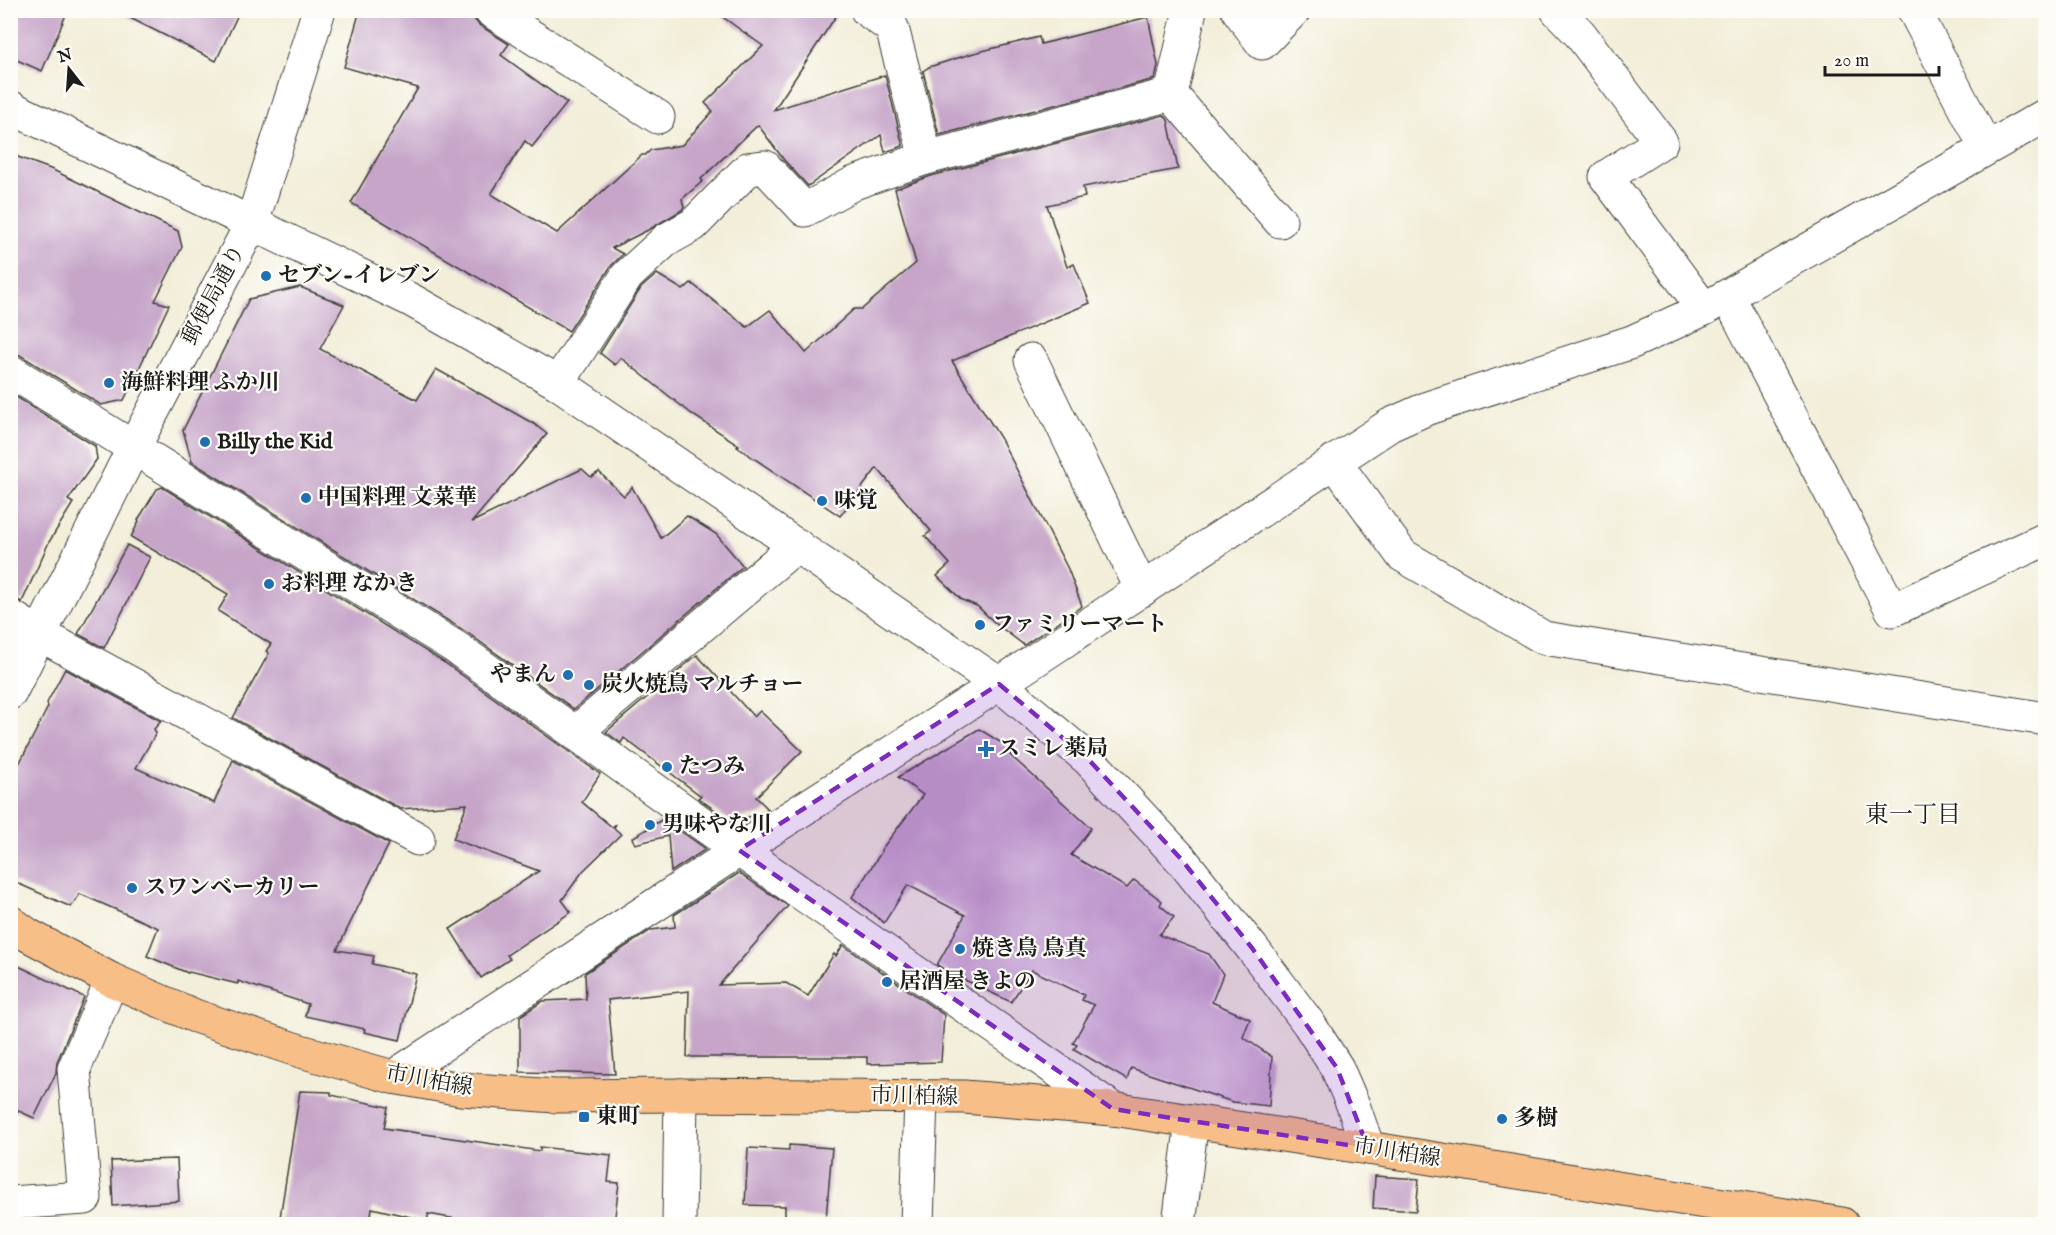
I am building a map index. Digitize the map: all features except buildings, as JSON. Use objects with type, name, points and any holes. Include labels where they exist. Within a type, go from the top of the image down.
[{"type":"main road","name":"市川柏線","points":[[10,922],[28,935],[112,980],[195,1016],[297,1050],[393,1077],[460,1089],[555,1096],[964,1097],[1113,1109],[1842,1224]]},
{"type":"street","name":"郵便局通り","points":[[10,693],[134,447],[252,223],[318,10]]},
{"type":"street","points":[[490,10],[658,117]]},
{"type":"street","points":[[1171,94],[1190,10]]},
{"type":"street","points":[[1238,10],[1262,43],[1294,10]]},
{"type":"street","points":[[1557,10],[1580,34],[1661,142],[1606,177],[1716,303],[1892,610],[2046,538]]},
{"type":"street","points":[[1914,10],[1986,148]]},
{"type":"street","points":[[888,16],[926,158]]},
{"type":"street","points":[[558,383],[627,276],[666,240],[693,225],[748,169],[765,167],[805,210],[854,183],[926,158],[1171,94]]},
{"type":"street","points":[[1171,94],[1280,220]]},
{"type":"street","points":[[10,107],[411,300],[558,383],[999,684],[1089,760],[1181,860],[1252,948],[1310,1024],[1337,1068],[1368,1148]]},
{"type":"street","points":[[393,1077],[739,850],[999,684],[1390,424],[1428,408],[1632,342],[1716,303],[2046,115]]},
{"type":"street","points":[[1031,360],[1142,590]]},
{"type":"street","points":[[10,370],[455,647],[739,850],[1113,1109]]},
{"type":"street","points":[[1334,461],[1402,555],[1544,638],[2046,719]]},
{"type":"street","points":[[575,733],[797,545]]},
{"type":"street","points":[[10,616],[41,635],[418,839]]},
{"type":"street","points":[[10,1203],[85,1198],[74,1070],[112,980]]},
{"type":"street","points":[[679,1224],[681,1095]]},
{"type":"street","points":[[917,1224],[921,1097]]},
{"type":"street","points":[[1179,1224],[1192,1121]]},
{"type":"highlighted area","points":[[999,684],[1089,760],[1181,859],[1252,948],[1337,1068],[1368,1148],[1113,1109],[739,850]]},
{"type":"place","name":"セブン-イレブン","points":[[266,276]]},
{"type":"place","name":"海鮮料理 ふか川","points":[[109,383]]},
{"type":"place","name":"Billy the Kid","points":[[205,442]]},
{"type":"place","name":"中国料理 文菜華","points":[[306,498]]},
{"type":"place","name":"味覚","points":[[822,501]]},
{"type":"place","name":"お料理 なかき","points":[[269,584]]},
{"type":"place","name":"ファミリーマート","points":[[980,625]]},
{"type":"place","name":"やまん","points":[[568,675]]},
{"type":"place","name":"炭火焼鳥 マルチョー","points":[[589,685]]},
{"type":"place","name":"スミレ薬局","points":[[986,749]]},
{"type":"place","name":"たつみ","points":[[667,767]]},
{"type":"place","name":"男味やな川","points":[[650,825]]},
{"type":"place","name":"スワンベーカリー","points":[[132,888]]},
{"type":"place","name":"焼き鳥 鳥真","points":[[960,949]]},
{"type":"place","name":"居酒屋 きよの","points":[[887,982]]},
{"type":"place","name":"東町","points":[[584,1117]]},
{"type":"place","name":"多樹","points":[[1502,1119]]},
{"type":"district","name":"東一丁目","points":[[1913,815]]}]
